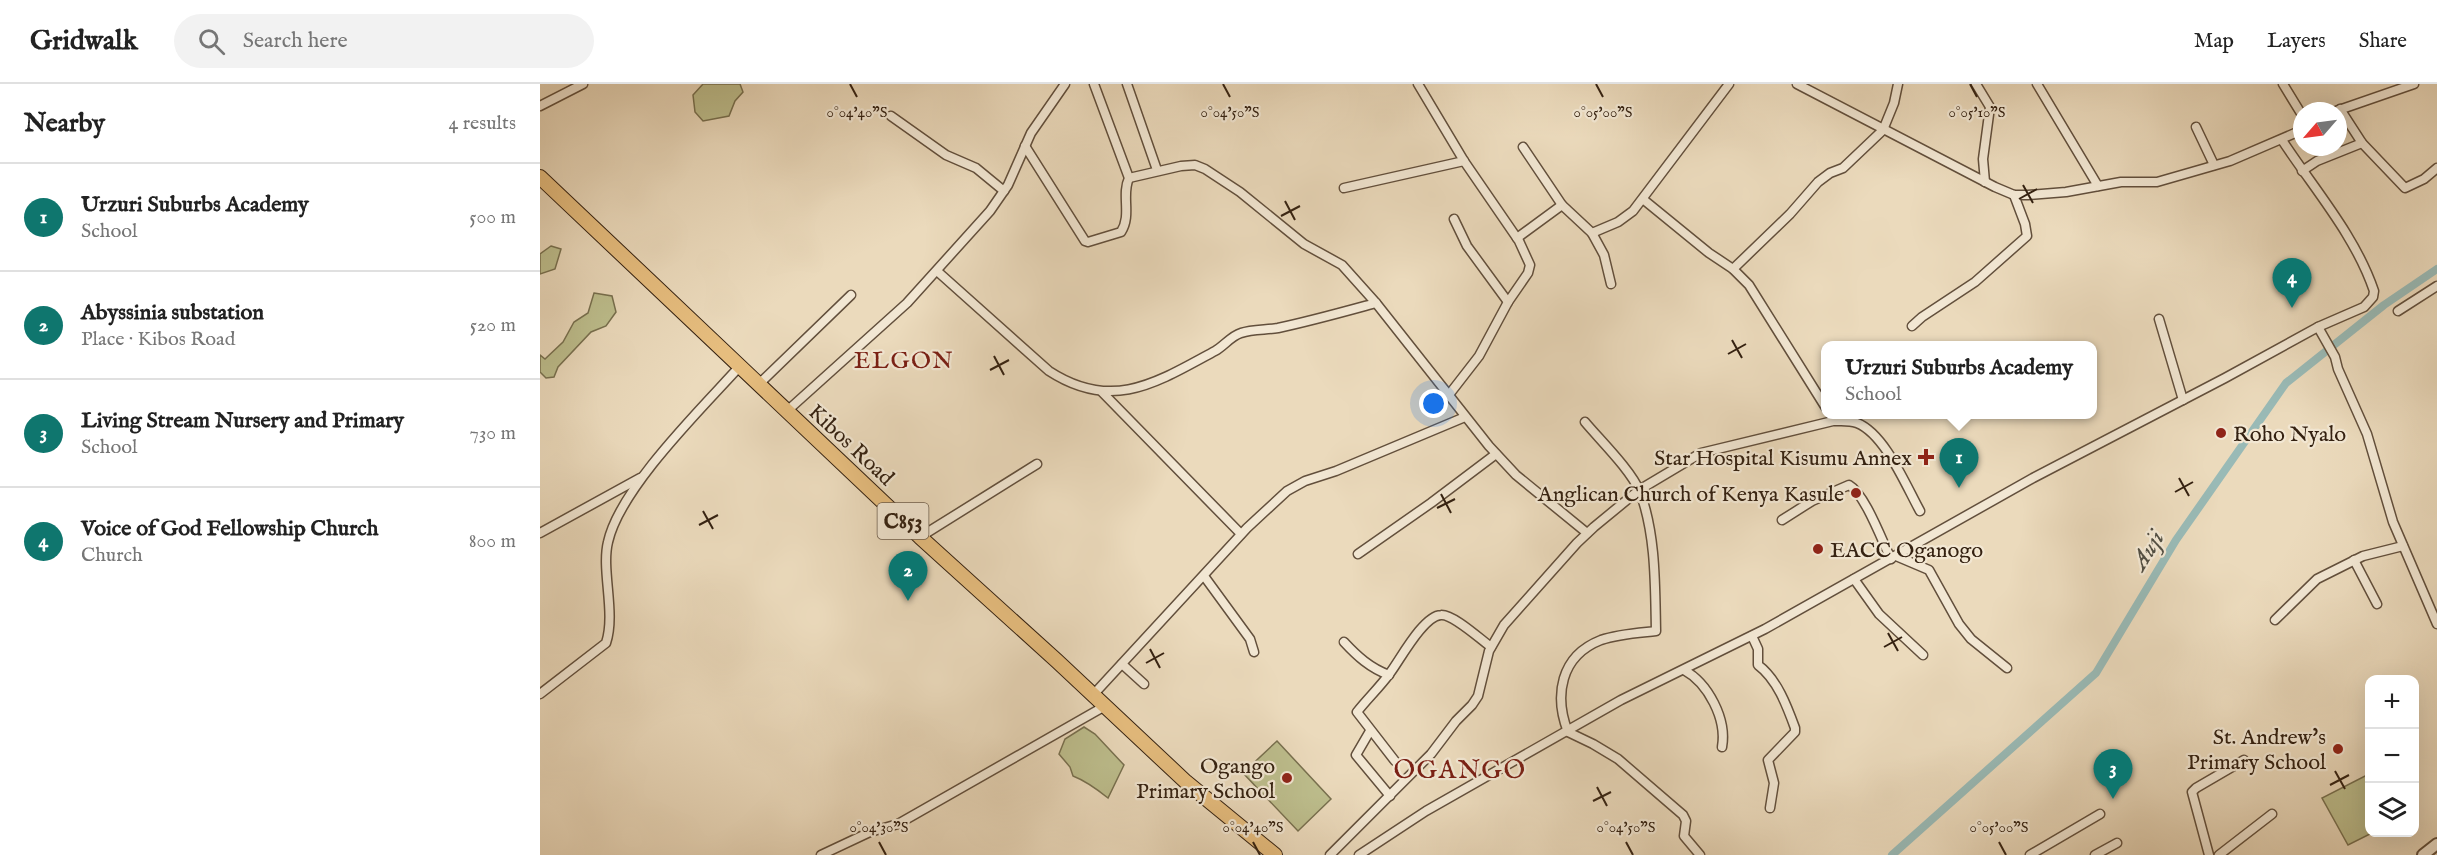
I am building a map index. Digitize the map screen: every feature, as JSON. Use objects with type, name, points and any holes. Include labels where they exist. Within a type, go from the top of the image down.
[{"type":"main road","name":"Kibos Road","points":[[540,177],[920,537],[1186,782],[1275,855]]},
{"type":"street","points":[[540,106],[583,84]]},
{"type":"street","points":[[787,411],[907,303],[990,211],[1018,165],[1031,133],[1065,84]]},
{"type":"street","points":[[1025,146],[1084,241],[1088,242],[1117,234],[1124,228],[1126,188],[1129,178],[1094,84]]},
{"type":"street","points":[[1127,84],[1157,170]]},
{"type":"street","points":[[1418,84],[1464,161],[1517,238],[1528,258],[1530,269],[1508,302],[1479,356],[1448,396]]},
{"type":"street","points":[[1592,233],[1618,222],[1644,200],[1655,181],[1729,84]]},
{"type":"street","points":[[1797,84],[2014,195],[2066,192],[2121,182],[2157,182],[2214,165],[2293,134]]},
{"type":"street","points":[[1733,269],[1790,214],[1818,182],[1830,173],[1843,168],[1883,130],[1894,103],[1898,84]]},
{"type":"street","points":[[1976,84],[1990,107],[1983,159],[1985,182]]},
{"type":"street","points":[[2037,84],[2098,186]]},
{"type":"street","points":[[2283,84],[2294,102]]},
{"type":"street","points":[[2347,107],[2414,84]]},
{"type":"street","points":[[891,116],[936,149],[976,168],[1004,191]]},
{"type":"street","points":[[2347,122],[2362,143],[2405,188],[2424,179],[2437,168]]},
{"type":"street","points":[[2196,127],[2214,165]]},
{"type":"street","points":[[1359,855],[1426,811],[1621,700],[1752,636],[2033,478],[2318,327],[2364,307],[2373,297],[2374,291],[2360,258],[2343,228],[2282,140]]},
{"type":"street","points":[[2302,171],[2317,161],[2362,143]]},
{"type":"street","points":[[1523,147],[1562,205],[1592,233],[1604,255],[1611,284]]},
{"type":"street","points":[[1344,188],[1464,161]]},
{"type":"street","points":[[1129,178],[1157,170],[1195,165],[1205,169],[1240,192],[1304,244],[1342,265],[1376,303],[1496,454],[1525,482],[1587,533]]},
{"type":"street","points":[[1912,326],[1976,282],[2027,236],[2014,195]]},
{"type":"street","points":[[1644,200],[1733,269],[1749,285],[1821,400]]},
{"type":"street","points":[[1517,238],[1562,205]]},
{"type":"street","points":[[1454,219],[1467,246],[1508,302]]},
{"type":"street","points":[[937,271],[1049,371],[1069,384],[1102,392],[1129,390],[1160,378],[1224,346],[1242,332],[1278,328],[1376,303]]},
{"type":"street","points":[[2398,311],[2437,286]]},
{"type":"street","points":[[759,384],[851,295]]},
{"type":"street","points":[[2159,319],[2183,400]]},
{"type":"street","points":[[2318,327],[2335,357],[2338,369],[2372,446],[2384,495],[2403,546],[2437,624]]},
{"type":"street","points":[[540,694],[606,643],[609,585],[607,543],[620,510],[643,477],[740,366]]},
{"type":"street","points":[[1102,392],[1241,534]]},
{"type":"street","points":[[1093,695],[1241,534],[1287,491],[1305,481],[1336,471],[1465,417]]},
{"type":"street","points":[[1330,855],[1431,754],[1456,721],[1472,705],[1478,696],[1491,647],[1504,625],[1587,533],[1639,490],[1701,453],[1827,419]]},
{"type":"street","points":[[1836,419],[1856,423],[1871,433],[1890,457],[1920,511]]},
{"type":"street","points":[[1585,422],[1639,490],[1655,556],[1656,630],[1600,640],[1572,660],[1562,676],[1561,714],[1568,732],[1593,744],[1626,765],[1683,815],[1686,821],[1684,836],[1700,855]]},
{"type":"street","points":[[1358,554],[1496,454]]},
{"type":"street","points":[[920,537],[1037,464]]},
{"type":"street","points":[[540,532],[643,477]]},
{"type":"street","points":[[1782,520],[1812,501],[1849,485],[1856,491],[1894,557],[1929,570],[1959,624],[1971,639],[2007,668]]},
{"type":"street","points":[[2275,620],[2317,579],[2371,553],[2403,546]]},
{"type":"street","points":[[2354,560],[2377,604]]},
{"type":"street","points":[[1204,576],[1250,639],[1254,652]]},
{"type":"street","points":[[1854,579],[1879,614],[1923,655]]},
{"type":"street","points":[[1395,761],[1357,712],[1389,675],[1411,642],[1428,622],[1441,615],[1450,617],[1491,647]]},
{"type":"street","points":[[1752,636],[1758,649],[1758,664],[1773,681],[1795,728],[1795,732],[1768,760],[1774,783],[1770,808]]},
{"type":"street","points":[[1344,642],[1356,656],[1377,671],[1389,675]]},
{"type":"street","points":[[1122,664],[1144,684]]},
{"type":"street","points":[[1684,670],[1702,682],[1710,694],[1722,731],[1722,747]]},
{"type":"street","points":[[821,855],[870,832],[897,824],[1035,748],[1105,706]]},
{"type":"street","points":[[1370,731],[1356,755],[1390,796]]},
{"type":"street","points":[[2209,855],[2192,792],[2244,760]]},
{"type":"street","points":[[2030,855],[2100,814]]},
{"type":"street","points":[[2219,855],[2272,814]]},
{"type":"street","points":[[2095,855],[2117,843]]},
{"type":"street","points":[[2423,855],[2437,844]]},
{"type":"green space","points":[[703,84],[740,84],[743,92],[735,101],[729,116],[703,121],[695,112],[693,95]]},
{"type":"green space","points":[[551,246],[561,249],[555,269],[540,274],[540,254]]},
{"type":"green space","points":[[594,293],[612,296],[616,312],[606,326],[591,332],[558,367],[554,377],[546,378],[540,372],[540,355],[545,359],[563,342],[574,322],[588,313]]},
{"type":"green space","points":[[1084,727],[1095,734],[1124,765],[1108,798],[1073,776],[1070,767],[1059,754],[1065,739]]},
{"type":"green space","points":[[1277,741],[1331,799],[1298,831],[1243,773]]},
{"type":"green space","points":[[2365,776],[2365,836],[2348,845],[2322,798]]},
{"type":"waterway","name":"Auji","points":[[1892,855],[2096,673],[2176,540],[2286,383],[2384,305],[2437,269]]},
{"type":"place","name":"Voice of God Fellowship Church","points":[[2292,308]]},
{"type":"place","name":"Roho Nyalo","points":[[2221,433]]},
{"type":"place","name":"Star Hospital Kisumu Annex","points":[[1926,457]]},
{"type":"place","name":"Urzuri Suburbs Academy","points":[[1959,488]]},
{"type":"place","name":"Anglican Church of Kenya Kasule","points":[[1856,493]]},
{"type":"place","name":"EACC Oganogo","points":[[1818,549]]},
{"type":"place","name":"Abyssinia substation","points":[[908,601]]},
{"type":"place","name":"St. Andrew's Primary School","points":[[2338,749]]},
{"type":"place","name":"Ogango Primary School","points":[[1287,778]]},
{"type":"place","name":"Living Stream Nursery and Primary","points":[[2113,799]]},
{"type":"district","name":"ELGON","points":[[904,360]]},
{"type":"district","name":"OGANGO","points":[[1460,769]]}]
